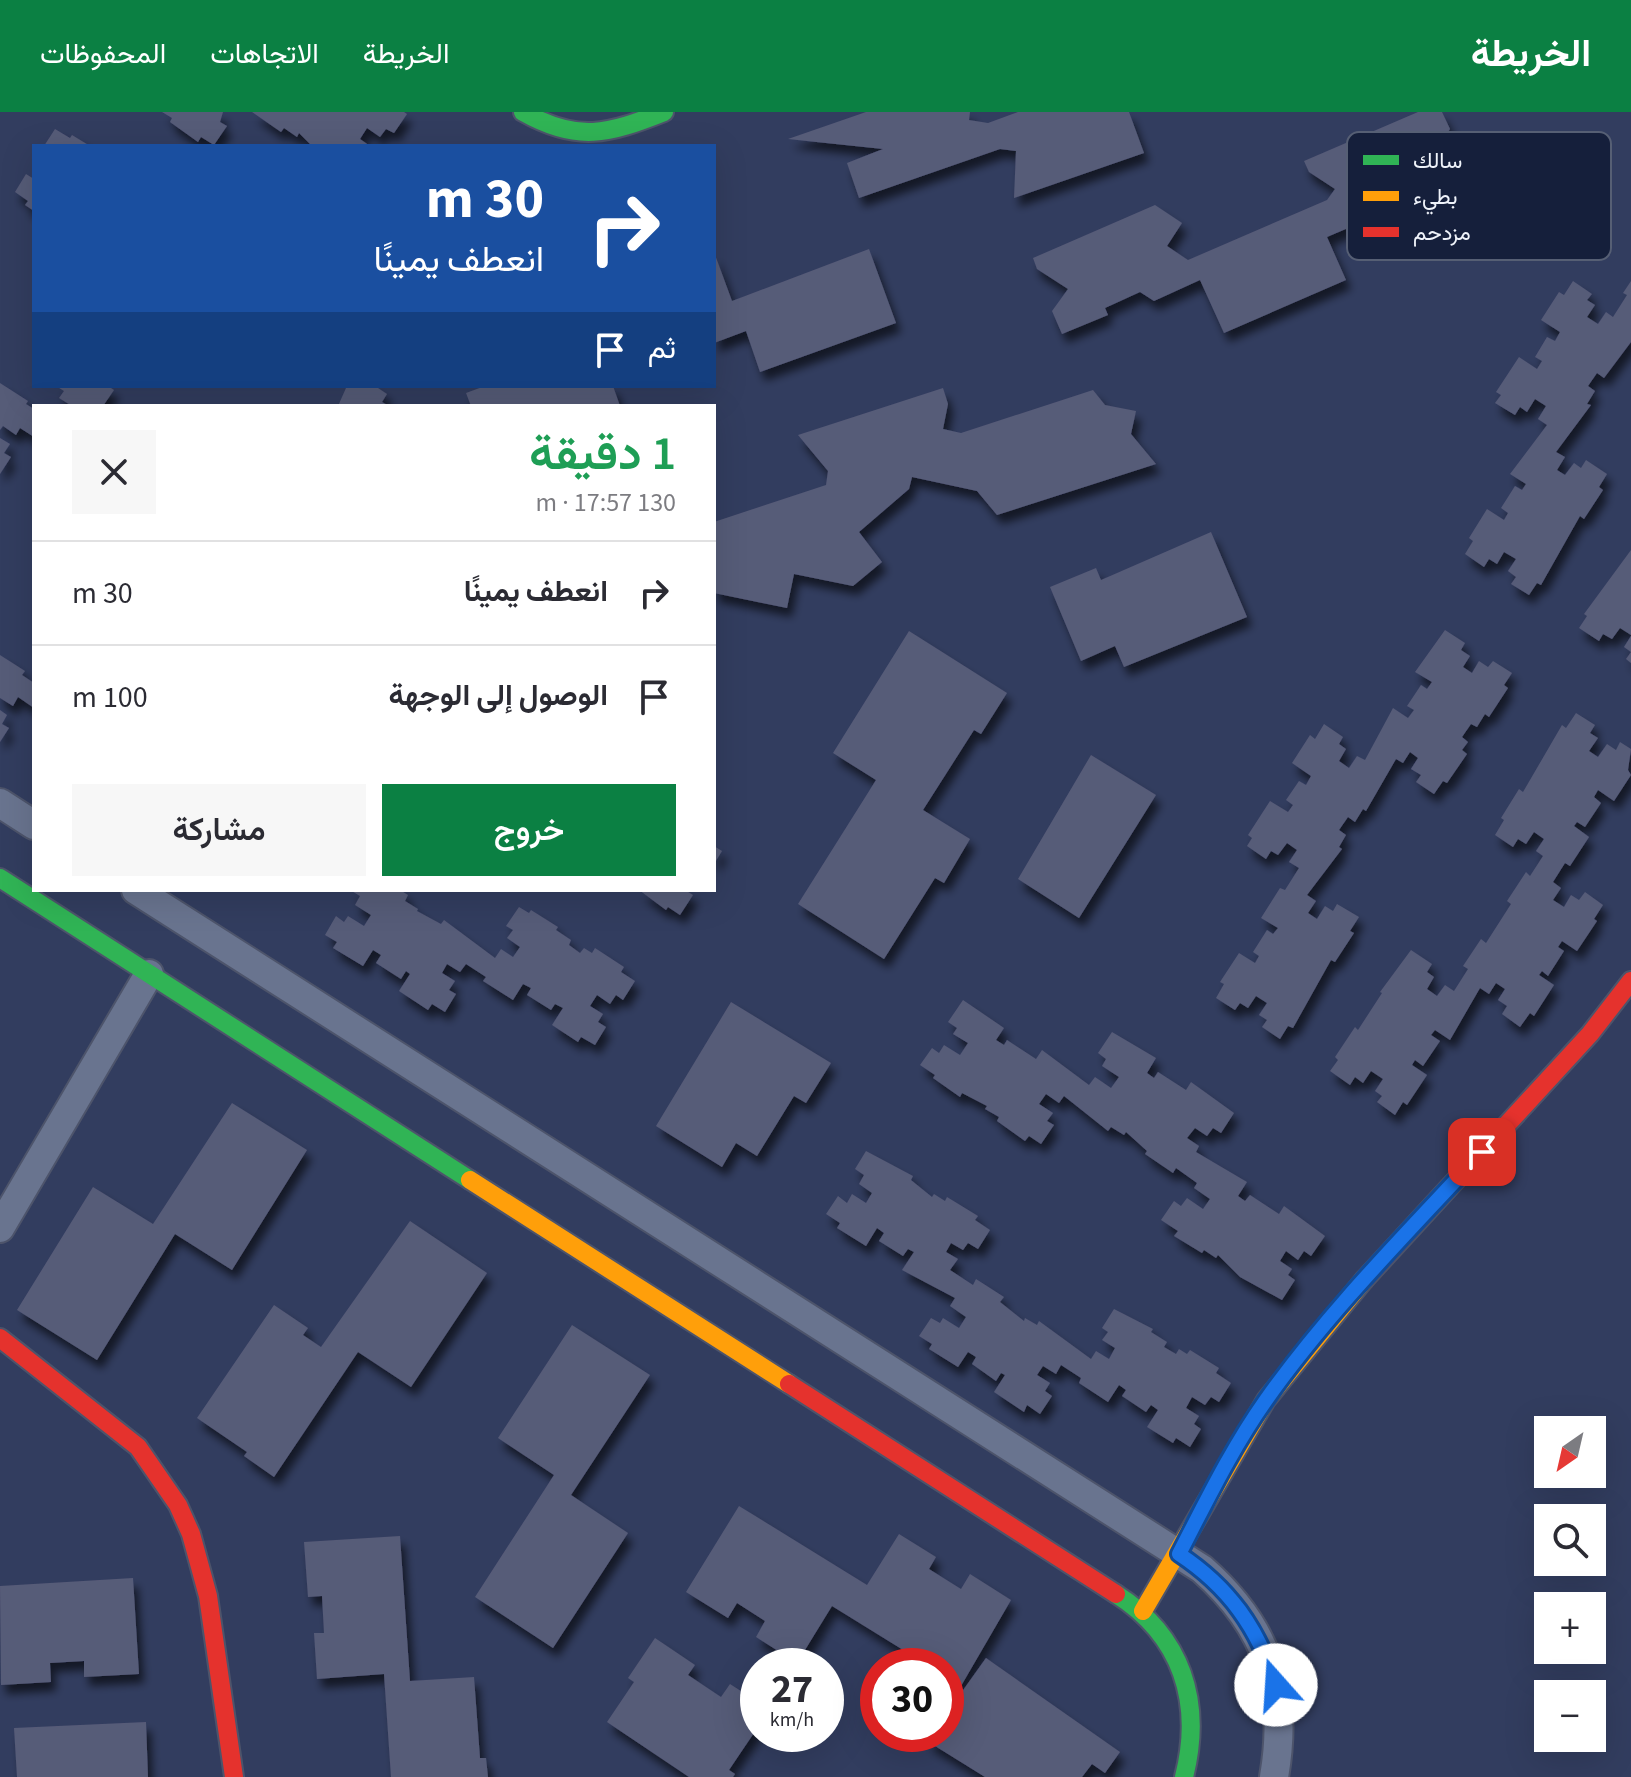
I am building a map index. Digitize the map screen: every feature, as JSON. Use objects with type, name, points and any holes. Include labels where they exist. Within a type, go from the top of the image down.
[{"type":"street","points":[[523,112],[546,126],[581,135],[620,130],[664,112]]},
{"type":"street","points":[[0,803],[32,824]]},
{"type":"street","points":[[0,878],[1143,1611],[1165,1638],[1185,1682],[1192,1739],[1184,1777]]},
{"type":"street","points":[[139,892],[1179,1554],[1223,1588],[1256,1633],[1268,1658],[1280,1716],[1274,1777]]},
{"type":"street","points":[[0,1228],[149,974]]},
{"type":"street","points":[[1143,1611],[1179,1554],[1231,1454],[1259,1411],[1333,1314],[1590,1034],[1631,981]]},
{"type":"street","points":[[0,1338],[138,1447],[178,1505],[191,1534],[208,1596],[234,1777]]},
{"type":"building","points":[[162,112],[223,112],[220,122],[227,126],[215,144],[201,137],[198,142],[170,122],[172,118]]},
{"type":"building","points":[[252,112],[407,114],[394,133],[386,129],[380,137],[367,128],[360,139],[367,144],[310,144],[299,133],[297,137],[284,128],[281,132]]},
{"type":"building","points":[[866,112],[970,112],[969,120],[988,123],[1018,112],[1129,112],[1144,153],[1014,198],[1016,151],[1000,149],[859,198],[847,163],[883,149],[788,139]]},
{"type":"building","points":[[1418,112],[1442,112],[1450,129],[1448,132],[1371,132]]},
{"type":"building","points":[[55,129],[87,144],[45,144]]},
{"type":"building","points":[[1347,143],[1347,228],[1327,237],[1346,280],[1224,333],[1200,280],[1154,301],[1140,292],[1105,308],[1108,315],[1062,334],[1052,311],[1068,289],[1037,269],[1033,258],[1155,205],[1182,223],[1167,246],[1188,260],[1327,200],[1335,189],[1309,172],[1304,161]]},
{"type":"building","points":[[26,174],[32,178],[32,210],[25,205],[28,201],[15,192]]},
{"type":"building","points":[[869,249],[896,323],[760,372],[746,331],[716,342],[716,257],[732,301]]},
{"type":"building","points":[[1573,281],[1592,294],[1587,300],[1595,305],[1587,317],[1598,324],[1606,312],[1613,317],[1627,295],[1623,293],[1631,281],[1631,342],[1604,378],[1597,373],[1588,386],[1595,391],[1587,404],[1591,405],[1556,452],[1565,457],[1557,470],[1565,475],[1574,463],[1581,468],[1586,460],[1607,474],[1599,487],[1603,490],[1584,519],[1580,516],[1541,585],[1537,583],[1529,595],[1511,584],[1516,577],[1508,571],[1516,559],[1504,552],[1497,564],[1489,559],[1484,567],[1465,554],[1473,541],[1469,538],[1487,509],[1504,520],[1508,513],[1501,508],[1515,486],[1522,490],[1526,484],[1510,474],[1547,425],[1538,419],[1546,406],[1535,399],[1527,412],[1520,407],[1515,415],[1495,403],[1501,395],[1496,392],[1519,357],[1537,369],[1542,361],[1535,357],[1547,337],[1555,341],[1560,332],[1541,320],[1559,292],[1564,295]]},
{"type":"building","points":[[0,383],[28,401],[26,404],[32,408],[32,436],[20,428],[16,435],[3,426],[0,430]]},
{"type":"building","points":[[59,388],[114,390],[104,404],[69,404],[59,398],[64,391]]},
{"type":"building","points":[[346,388],[378,388],[387,394],[382,402],[386,404],[339,404]]},
{"type":"building","points":[[480,388],[614,388],[619,404],[470,404],[466,393]]},
{"type":"building","points":[[943,388],[948,404],[943,429],[961,433],[1093,390],[1105,405],[1136,411],[1131,434],[1156,464],[997,515],[977,491],[912,477],[909,489],[859,532],[882,562],[853,586],[794,574],[787,608],[716,593],[716,521],[826,485],[828,471],[798,435]]},
{"type":"building","points":[[0,438],[10,444],[4,453],[11,457],[0,474]]},
{"type":"building","points":[[1211,532],[1247,617],[1124,667],[1115,646],[1081,661],[1050,587],[1096,568],[1101,580]]},
{"type":"building","points":[[1631,550],[1631,635],[1620,628],[1612,639],[1603,634],[1599,641],[1579,628],[1587,616],[1584,614]]},
{"type":"building","points":[[1445,630],[1465,643],[1461,650],[1470,656],[1463,667],[1472,673],[1479,661],[1488,667],[1493,661],[1512,673],[1504,685],[1508,688],[1489,717],[1485,714],[1477,727],[1471,724],[1462,737],[1468,742],[1462,750],[1467,754],[1447,783],[1443,781],[1434,794],[1416,782],[1421,775],[1411,769],[1418,758],[1410,752],[1403,763],[1396,759],[1366,811],[1363,809],[1355,822],[1348,817],[1339,830],[1346,835],[1339,847],[1342,849],[1307,895],[1316,901],[1308,913],[1317,919],[1325,906],[1333,911],[1337,904],[1359,917],[1350,931],[1354,933],[1335,962],[1331,960],[1293,1028],[1288,1026],[1280,1039],[1262,1027],[1267,1020],[1259,1015],[1267,1003],[1256,996],[1248,1008],[1240,1003],[1235,1010],[1216,998],[1224,984],[1220,982],[1239,953],[1255,963],[1259,956],[1253,952],[1267,930],[1273,934],[1278,928],[1261,918],[1280,888],[1285,890],[1299,868],[1289,862],[1297,850],[1287,843],[1278,855],[1271,851],[1266,859],[1247,846],[1252,838],[1248,835],[1270,801],[1288,812],[1293,805],[1286,800],[1299,781],[1306,785],[1311,776],[1292,763],[1310,735],[1315,739],[1324,724],[1343,737],[1339,744],[1346,749],[1339,761],[1349,768],[1357,756],[1365,760],[1393,708],[1408,718],[1414,710],[1407,706],[1421,685],[1427,689],[1432,682],[1415,672]]},
{"type":"building","points":[[909,631],[1007,693],[981,734],[974,730],[923,810],[970,839],[944,883],[935,878],[884,959],[798,904],[876,780],[833,753]]},
{"type":"building","points":[[1631,636],[1631,652],[1624,647]]},
{"type":"building","points":[[0,655],[25,671],[22,675],[32,682],[32,707],[18,697],[13,706],[0,698]]},
{"type":"building","points":[[0,710],[7,715],[2,724],[9,728],[0,742]]},
{"type":"building","points":[[1576,713],[1595,725],[1590,733],[1598,738],[1589,751],[1598,757],[1607,744],[1616,750],[1620,742],[1631,749],[1628,770],[1631,775],[1614,801],[1598,790],[1594,797],[1601,803],[1585,827],[1577,822],[1574,826],[1589,837],[1570,866],[1565,863],[1553,882],[1561,888],[1553,900],[1564,907],[1571,895],[1579,900],[1585,892],[1603,905],[1594,919],[1597,921],[1577,951],[1562,941],[1558,947],[1564,951],[1548,976],[1542,971],[1539,975],[1554,985],[1534,1016],[1530,1013],[1520,1027],[1502,1014],[1507,1006],[1498,1000],[1505,989],[1496,983],[1489,994],[1480,988],[1450,1040],[1435,1030],[1431,1035],[1440,1041],[1423,1066],[1415,1060],[1412,1065],[1427,1075],[1407,1105],[1403,1102],[1395,1115],[1377,1102],[1382,1096],[1375,1091],[1383,1079],[1371,1071],[1363,1083],[1355,1077],[1350,1085],[1330,1071],[1338,1060],[1335,1057],[1355,1027],[1358,1030],[1380,992],[1411,950],[1432,964],[1427,972],[1434,977],[1427,989],[1437,996],[1445,985],[1454,991],[1468,969],[1463,966],[1481,939],[1486,943],[1511,904],[1507,901],[1526,872],[1530,876],[1543,856],[1536,851],[1544,839],[1534,832],[1526,844],[1518,839],[1513,847],[1495,835],[1504,820],[1501,818],[1519,789],[1523,792],[1562,725],[1566,728]]},
{"type":"building","points":[[1091,755],[1156,795],[1079,918],[1018,879]]},
{"type":"building","points":[[716,847],[722,851],[716,861]]},
{"type":"building","points":[[353,892],[403,892],[408,895],[405,901],[417,911],[441,924],[444,920],[495,958],[501,949],[513,957],[520,947],[507,938],[513,930],[506,926],[519,907],[529,913],[531,910],[558,927],[556,930],[571,940],[569,945],[580,953],[584,948],[592,953],[595,948],[624,967],[621,972],[635,981],[623,1000],[616,995],[610,1004],[597,995],[590,1006],[603,1014],[598,1022],[606,1027],[595,1045],[581,1037],[578,1042],[552,1025],[563,1008],[555,1004],[551,1010],[527,995],[531,988],[523,984],[513,1000],[483,981],[486,977],[466,964],[460,972],[447,964],[442,973],[455,981],[449,990],[456,994],[445,1012],[432,1004],[428,1010],[399,991],[410,974],[406,971],[401,979],[376,963],[381,955],[373,950],[363,966],[333,948],[337,942],[325,935],[336,916],[344,922],[348,916],[364,926],[371,915],[355,905],[360,896]]},
{"type":"building","points":[[642,892],[688,892],[693,895],[680,915],[668,907],[666,910]]},
{"type":"building","points":[[963,1000],[1004,1028],[996,1040],[1004,1045],[1007,1040],[1036,1059],[1042,1050],[1089,1085],[1095,1077],[1111,1088],[1119,1077],[1102,1066],[1106,1059],[1098,1053],[1112,1032],[1156,1058],[1147,1073],[1154,1078],[1158,1072],[1186,1090],[1191,1082],[1234,1113],[1221,1133],[1213,1128],[1207,1136],[1195,1128],[1187,1138],[1199,1146],[1196,1152],[1247,1182],[1238,1196],[1245,1201],[1250,1195],[1279,1214],[1284,1206],[1325,1236],[1311,1256],[1304,1251],[1298,1260],[1286,1251],[1280,1261],[1292,1269],[1288,1275],[1295,1280],[1282,1300],[1240,1277],[1218,1255],[1216,1258],[1204,1250],[1202,1253],[1174,1236],[1178,1231],[1161,1220],[1174,1201],[1181,1206],[1187,1198],[1203,1209],[1210,1199],[1194,1188],[1197,1183],[1176,1168],[1173,1173],[1145,1154],[1147,1151],[1126,1132],[1124,1135],[1111,1127],[1108,1131],[1064,1096],[1059,1103],[1046,1094],[1039,1104],[1053,1113],[1047,1121],[1054,1125],[1041,1144],[1029,1136],[1025,1141],[997,1121],[999,1117],[985,1109],[987,1106],[962,1093],[960,1097],[933,1078],[935,1075],[920,1065],[932,1048],[939,1053],[944,1045],[960,1055],[968,1043],[953,1034],[957,1028],[948,1022]]},
{"type":"building","points":[[731,1002],[831,1063],[806,1103],[794,1096],[757,1156],[736,1143],[722,1167],[656,1126]]},
{"type":"building","points":[[232,1103],[307,1150],[232,1270],[175,1234],[97,1360],[17,1310],[93,1187],[153,1224]]},
{"type":"building","points":[[866,1151],[913,1176],[911,1180],[932,1197],[934,1194],[945,1201],[947,1197],[978,1216],[975,1220],[990,1230],[978,1249],[968,1243],[963,1250],[951,1243],[946,1252],[958,1259],[950,1270],[973,1285],[976,1279],[1004,1297],[1000,1302],[1024,1321],[1025,1318],[1037,1325],[1039,1321],[1091,1359],[1096,1351],[1109,1359],[1115,1348],[1102,1340],[1108,1332],[1102,1328],[1114,1309],[1153,1329],[1151,1332],[1167,1342],[1164,1347],[1176,1354],[1179,1349],[1187,1354],[1190,1350],[1219,1368],[1216,1373],[1231,1383],[1219,1402],[1211,1397],[1205,1405],[1192,1397],[1186,1408],[1199,1416],[1194,1424],[1201,1429],[1190,1447],[1176,1438],[1173,1443],[1147,1427],[1158,1410],[1151,1405],[1146,1412],[1122,1396],[1126,1390],[1119,1385],[1108,1402],[1079,1383],[1081,1378],[1061,1365],[1056,1374],[1043,1366],[1037,1375],[1050,1383],[1045,1391],[1052,1396],[1040,1414],[1027,1405],[1024,1412],[994,1392],[1005,1375],[1001,1373],[996,1381],[972,1364],[976,1357],[968,1352],[958,1367],[929,1349],[932,1344],[919,1336],[931,1318],[940,1323],[943,1318],[959,1328],[966,1317],[950,1306],[955,1298],[902,1270],[914,1252],[908,1249],[903,1256],[879,1241],[884,1233],[877,1228],[866,1246],[837,1228],[840,1223],[826,1214],[838,1196],[847,1203],[852,1194],[866,1203],[872,1193],[859,1184],[864,1175],[855,1169]]},
{"type":"building","points":[[410,1221],[487,1273],[411,1387],[358,1352],[274,1477],[244,1456],[247,1452],[197,1418],[274,1305],[308,1328],[303,1335],[321,1347]]},
{"type":"building","points":[[572,1325],[650,1375],[571,1495],[628,1533],[553,1648],[475,1597],[554,1475],[498,1438]]},
{"type":"building","points":[[739,1506],[867,1585],[899,1534],[936,1557],[929,1569],[961,1589],[970,1574],[1011,1600],[964,1681],[964,1648],[900,1648],[832,1606],[806,1648],[773,1648],[756,1637],[765,1621],[737,1603],[728,1618],[686,1592]]},
{"type":"building","points":[[400,1536],[410,1681],[474,1677],[480,1758],[486,1758],[488,1777],[391,1777],[384,1674],[317,1679],[314,1633],[324,1633],[322,1596],[308,1597],[304,1542]]},
{"type":"building","points":[[133,1578],[139,1674],[84,1677],[84,1661],[50,1663],[51,1682],[1,1685],[0,1586]]},
{"type":"building","points":[[655,1638],[695,1665],[688,1675],[721,1697],[730,1684],[740,1690],[741,1752],[729,1770],[735,1774],[733,1777],[689,1777],[607,1722],[634,1682],[628,1678]]},
{"type":"building","points":[[986,1658],[1120,1752],[1105,1773],[1092,1764],[1082,1777],[985,1777],[945,1752],[964,1752],[964,1689]]},
{"type":"building","points":[[146,1722],[148,1777],[17,1777],[14,1728]]},
{"type":"traffic: fast","points":[[523,112],[560,128],[593,132],[626,126],[664,112]]},
{"type":"traffic: fast","points":[[0,878],[470,1180]]},
{"type":"traffic: fast","points":[[1116,1594],[1139,1611],[1157,1630],[1172,1651],[1182,1673],[1191,1723],[1184,1777]]},
{"type":"traffic: slow","points":[[470,1180],[789,1384]]},
{"type":"traffic: slow","points":[[1143,1611],[1266,1400],[1364,1280]]},
{"type":"traffic: jam","points":[[1364,1280],[1590,1034],[1631,981]]},
{"type":"traffic: jam","points":[[0,1338],[138,1447],[178,1505],[191,1534],[208,1596],[234,1777]]},
{"type":"traffic: jam","points":[[789,1384],[1116,1594]]},
{"type":"route","points":[[1276,1685],[1268,1658],[1241,1609],[1202,1569],[1179,1554],[1231,1454],[1266,1400],[1333,1314],[1482,1152]]}]
